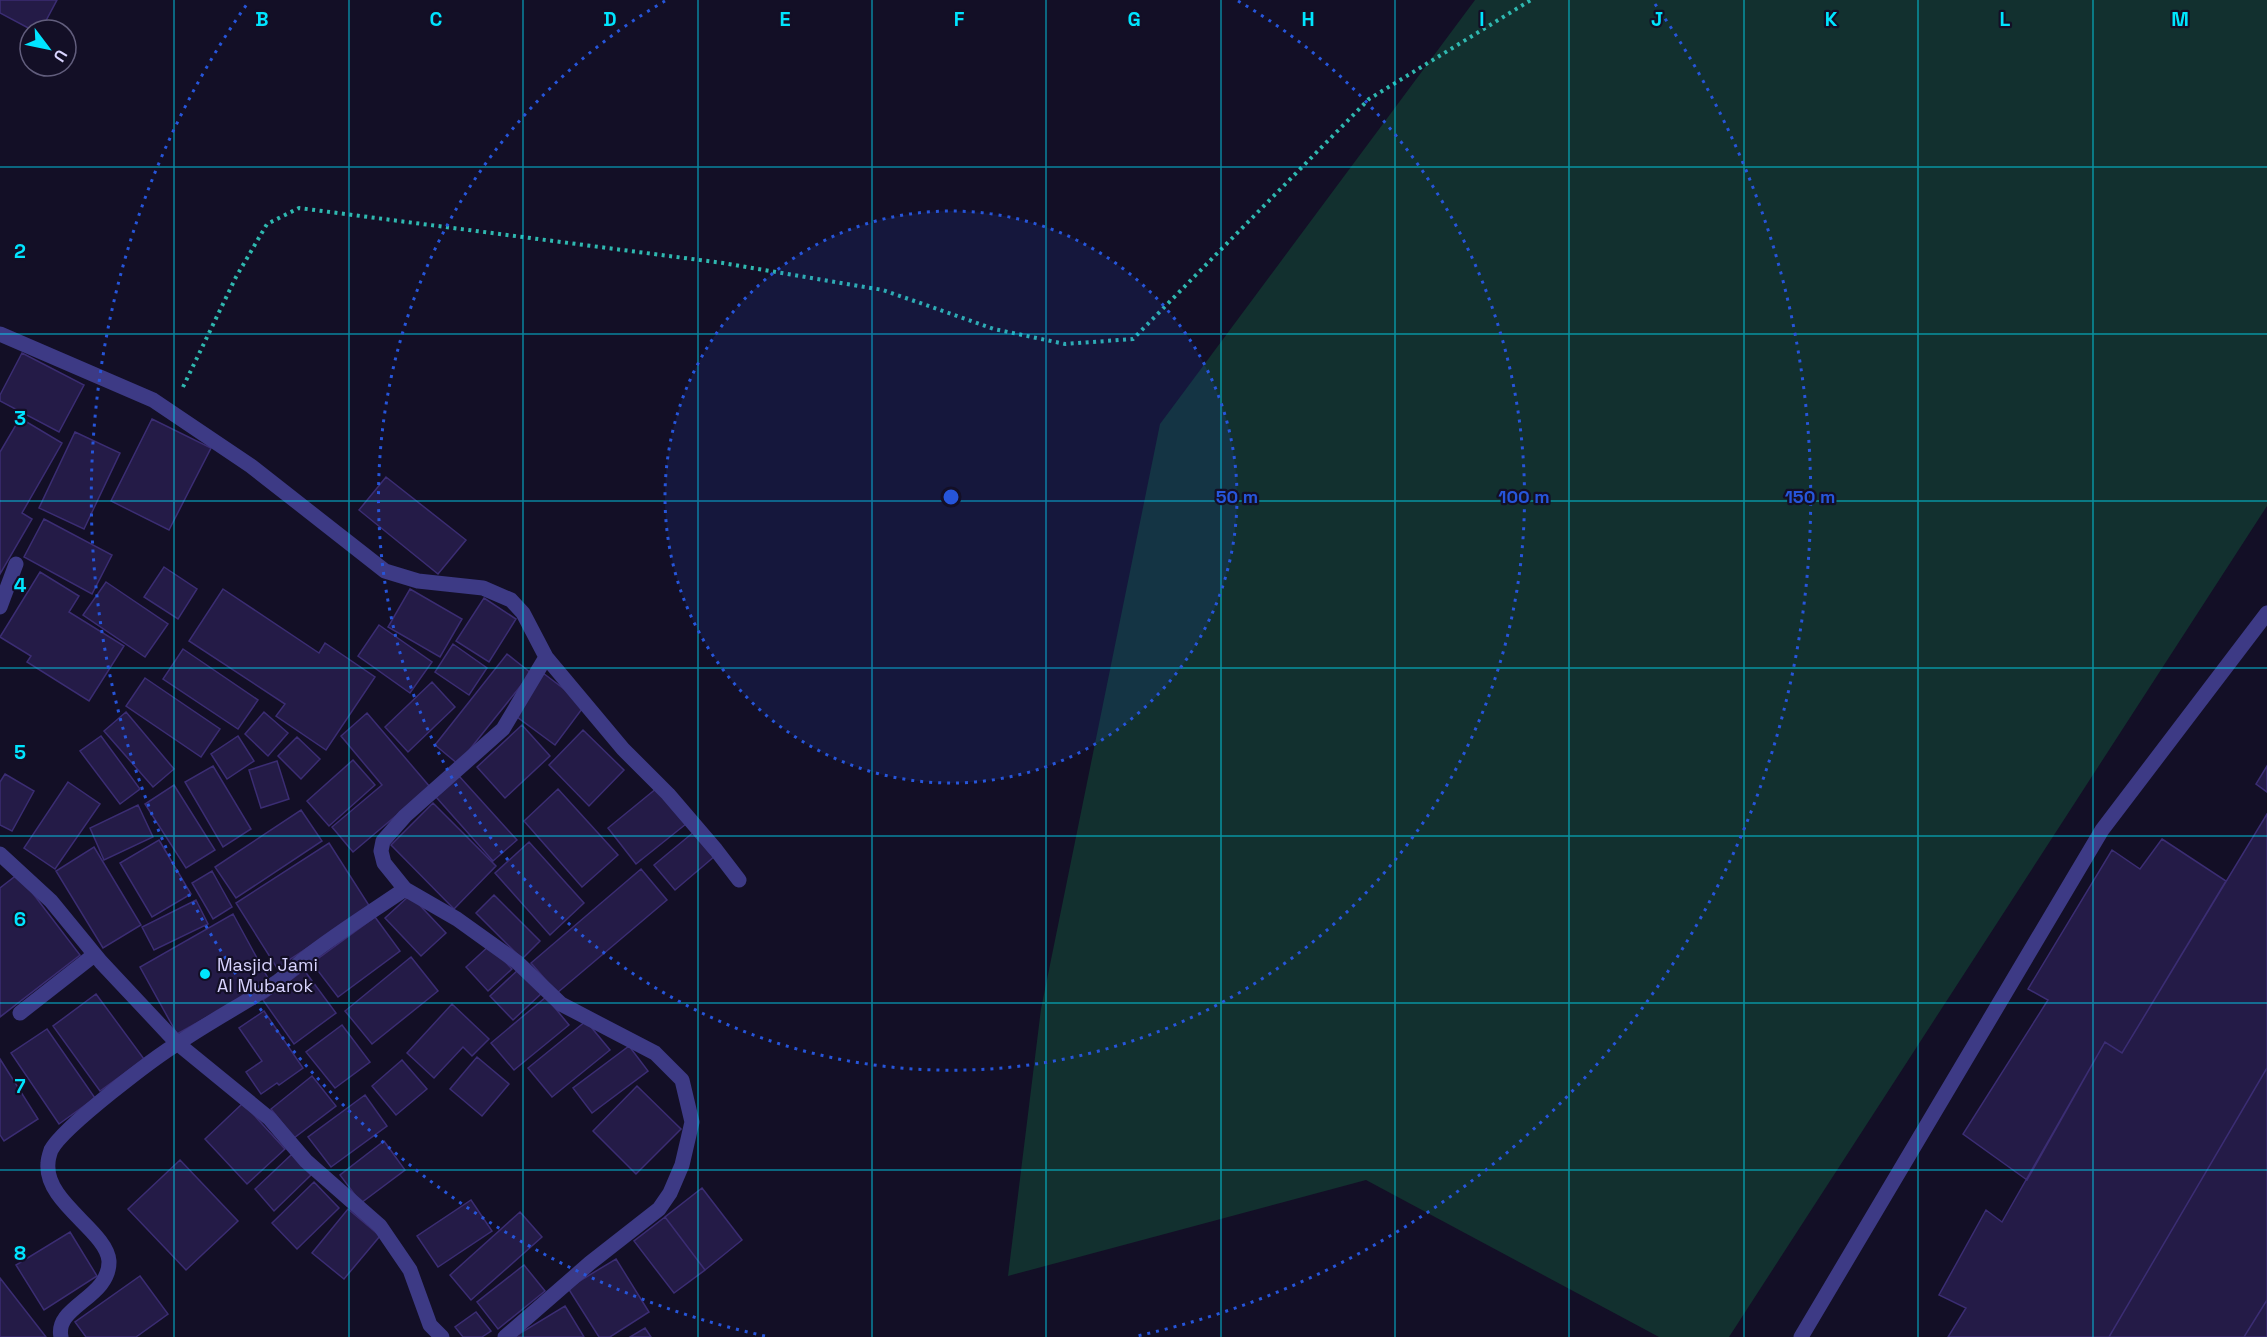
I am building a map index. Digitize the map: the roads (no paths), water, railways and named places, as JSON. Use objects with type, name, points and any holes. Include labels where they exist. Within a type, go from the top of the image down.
[{"type":"street","points":[[0,333],[153,400],[251,466],[385,572],[425,582],[483,588],[511,600],[523,612],[546,657],[623,749],[716,850],[739,880]]},
{"type":"street","points":[[0,607],[16,564]]},
{"type":"street","points":[[1801,1337],[2102,830],[2267,613]]},
{"type":"street","points":[[505,1337],[590,1263],[618,1244],[659,1209],[682,1165],[692,1122],[682,1080],[655,1053],[561,1004],[517,962],[457,920],[405,889],[384,863],[381,851],[383,841],[405,816],[503,729],[546,657]]},
{"type":"street","points":[[0,854],[51,901],[94,955],[177,1043],[270,1119],[306,1161],[380,1226],[410,1270],[430,1325],[442,1337]]},
{"type":"street","points":[[61,1337],[60,1330],[64,1320],[99,1289],[108,1274],[109,1258],[95,1236],[62,1199],[52,1184],[48,1165],[51,1149],[81,1118],[177,1043],[278,981],[308,956],[405,889]]},
{"type":"street","points":[[20,1013],[94,955]]},
{"type":"place","name":"Masjid Jami Al Mubarok","points":[[205,974]]}]
